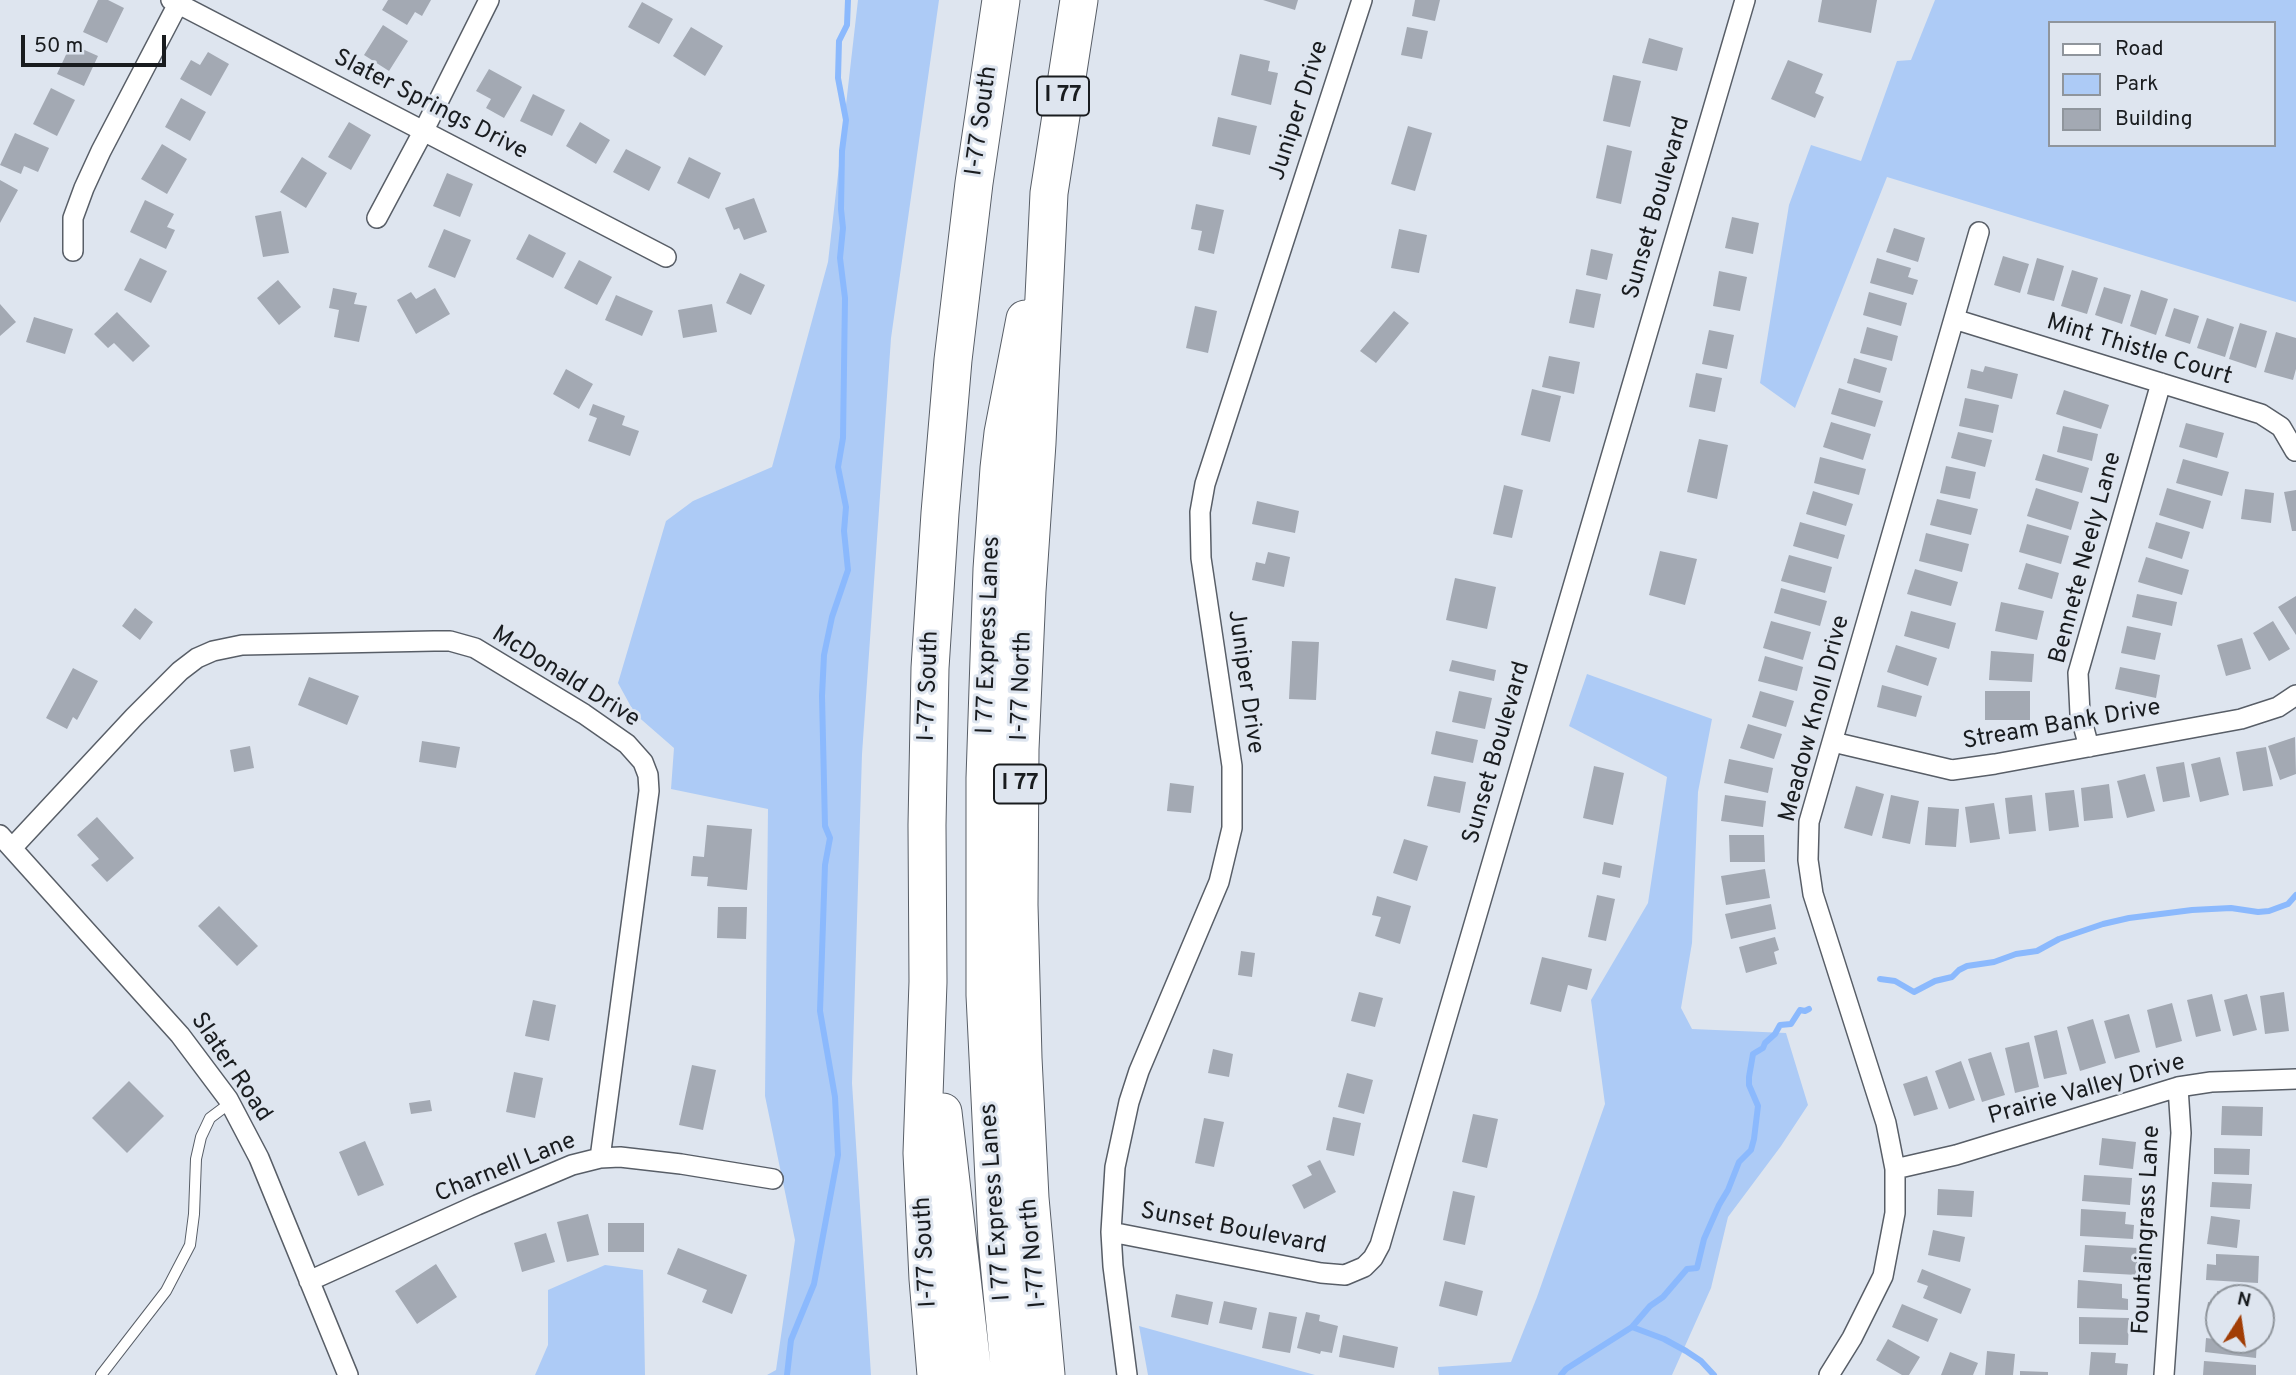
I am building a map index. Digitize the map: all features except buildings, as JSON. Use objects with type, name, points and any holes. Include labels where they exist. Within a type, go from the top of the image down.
[{"type":"highway","name":"I-77 South","points":[[936,1375],[922,1153],[928,982],[928,746],[940,513],[962,274],[1001,0]]},
{"type":"highway","name":"I-77 North","points":[[1045,1375],[1025,1108],[1020,980],[1019,826],[1024,645],[1049,193],[1079,0]]},
{"type":"highway","name":"I 77 Express Lanes","points":[[1010,1375],[997,1241],[985,995],[985,778],[992,569],[1003,433],[1049,193]]},
{"type":"highway","name":"I 77 Express Lanes","points":[[928,982],[973,1375]]},
{"type":"street","points":[[377,218],[489,0]]},
{"type":"street","name":"Juniper Drive","points":[[1127,1375],[1116,1303],[1111,1232],[1115,1167],[1129,1102],[1150,1043],[1219,882],[1232,828],[1233,766],[1201,558],[1200,512],[1205,484],[1362,0]]},
{"type":"street","name":"Sunset Boulevard","points":[[1111,1232],[1321,1273],[1345,1275],[1364,1267],[1380,1245],[1745,0]]},
{"type":"street","points":[[74,251],[73,218],[84,188],[176,1]]},
{"type":"street","name":"Slater Springs Drive","points":[[176,1],[666,257]]},
{"type":"street","name":"Meadow Knoll Drive","points":[[1834,1373],[1883,1276],[1895,1213],[1895,1169],[1886,1123],[1813,894],[1808,860],[1809,822],[1979,232]]},
{"type":"street","name":"Mint Thistle Court","points":[[1954,319],[2261,414],[2281,427],[2295,451]]},
{"type":"street","name":"Bennete Neely Lane","points":[[2089,747],[2080,714],[2078,673],[2161,383]]},
{"type":"street","name":"McDonald Drive","points":[[6,841],[180,671],[213,651],[242,645],[450,641],[484,653],[584,714],[627,744],[643,762],[648,775],[649,791],[600,1158]]},
{"type":"street","name":"Stream Bank Drive","points":[[1833,742],[1952,770],[2241,719],[2278,707],[2296,695]]},
{"type":"street","name":"Slater Road","points":[[6,841],[180,1035],[230,1103],[259,1158],[348,1375]]},
{"type":"street","name":"Prairie Valley Drive","points":[[1895,1169],[1956,1155],[2178,1087],[2211,1082],[2296,1079]]},
{"type":"street","name":"Fountaingrass Lane","points":[[2164,1375],[2181,1133],[2178,1087]]},
{"type":"street","name":"Charnell Lane","points":[[309,1281],[501,1195],[572,1165],[600,1158],[620,1157],[681,1164],[773,1180]]},
{"type":"lane","points":[[102,1375],[166,1291],[190,1245],[196,1159],[201,1137],[210,1118],[230,1103]]},
{"type":"green space","points":[[858,0],[939,0],[891,338],[862,754],[852,1083],[871,1375],[767,1375],[776,1370],[795,1240],[765,1096],[768,809],[671,789],[674,748],[635,714],[618,683],[666,521],[693,501],[772,467],[828,262]]},
{"type":"green space","points":[[1935,0],[2296,0],[2296,302],[1887,177],[1795,408],[1760,383],[1789,205],[1811,145],[1861,161],[1897,61],[1911,60]]},
{"type":"green space","points":[[1587,674],[1712,719],[1698,792],[1692,943],[1681,1008],[1692,1029],[1786,1033],[1808,1105],[1728,1217],[1711,1288],[1672,1375],[1439,1375],[1438,1367],[1511,1362],[1537,1297],[1605,1104],[1591,1000],[1648,903],[1667,777],[1569,726]]},
{"type":"green space","points":[[605,1265],[643,1270],[645,1375],[535,1375],[548,1345],[548,1290]]},
{"type":"green space","points":[[1139,1326],[1315,1375],[1148,1375]]},
{"type":"waterway","points":[[787,1375],[791,1340],[814,1284],[838,1155],[835,1097],[820,1011],[825,865],[830,838],[825,826],[822,696],[824,655],[832,617],[848,570],[844,531],[846,507],[838,467],[843,438],[845,298],[840,258],[843,228],[842,151],[846,120],[838,78],[839,41],[847,25],[848,0]]},
{"type":"waterway","points":[[1880,979],[1895,981],[1914,992],[1935,981],[1952,977],[1967,966],[2037,951],[2059,939],[2103,924],[2192,910],[2231,908],[2269,911],[2288,904],[2296,895]]},
{"type":"waterway","points":[[1561,1375],[1566,1369],[1632,1327],[1687,1269],[1697,1268],[1704,1239],[1719,1205],[1739,1162],[1751,1150],[1754,1139],[1758,1106],[1749,1085],[1753,1054],[1763,1048],[1780,1025],[1791,1024],[1800,1010],[1809,1009]]},
{"type":"waterway","points":[[1632,1327],[1686,1351],[1701,1361],[1714,1375]]}]
